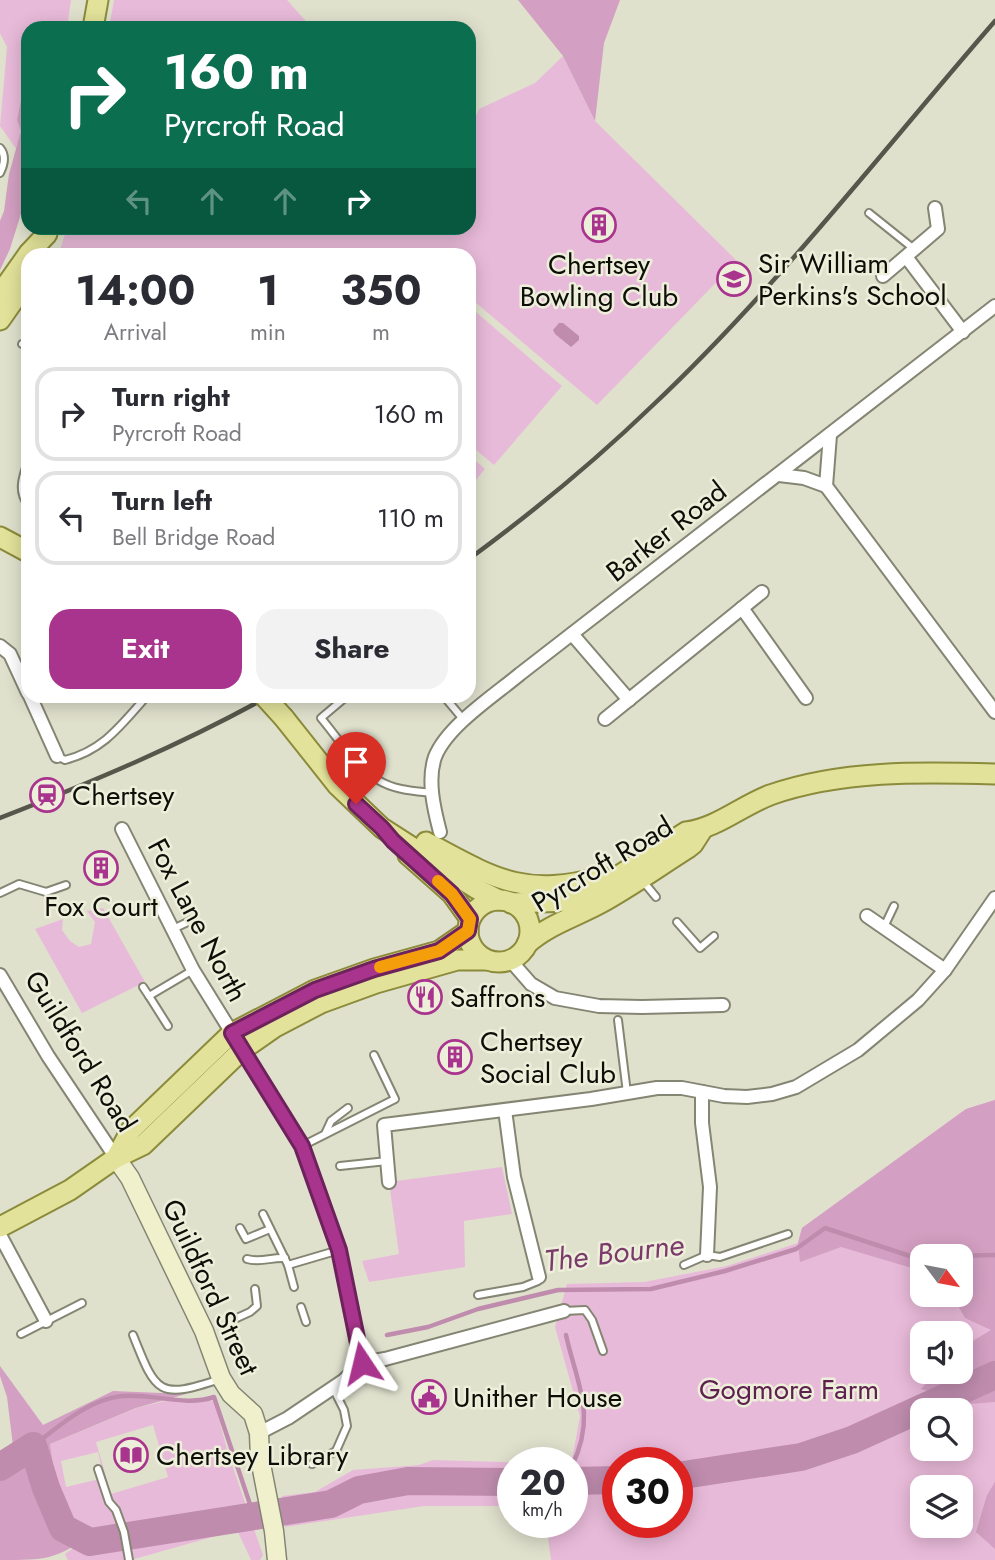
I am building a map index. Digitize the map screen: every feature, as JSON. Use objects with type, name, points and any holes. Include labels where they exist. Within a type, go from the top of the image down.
[{"type":"main road","points":[[94,21],[98,0]]},
{"type":"main road","points":[[0,293],[21,264]]},
{"type":"main road","points":[[0,320],[21,290]]},
{"type":"main road","points":[[0,537],[21,548]]},
{"type":"main road","points":[[270,703],[338,786],[393,841],[452,894],[469,925],[472,948],[486,960]]},
{"type":"main road","name":"Pyrcroft Road","points":[[527,944],[542,930],[601,903],[686,832],[702,830],[768,796],[814,783],[860,775],[995,774]]},
{"type":"main road","points":[[382,828],[420,839],[491,876],[512,883],[555,887],[637,872]]},
{"type":"main road","points":[[237,1042],[275,1027],[321,1003],[376,983],[457,960],[510,960],[523,951],[527,944],[529,925],[526,915],[505,901],[477,889],[382,828]]},
{"type":"main road","name":"Pyrcroft Road","points":[[505,901],[571,901],[637,872]]},
{"type":"main road","points":[[0,1227],[69,1190],[116,1158],[131,1130],[237,1042],[315,990],[374,969],[439,951],[469,925],[482,905],[505,901]]},
{"type":"main road","name":"Guildford Street","points":[[116,1158],[130,1178],[206,1330],[221,1378],[231,1394],[253,1414],[259,1433],[260,1459],[276,1551]]},
{"type":"street","points":[[883,276],[938,229],[935,208]]},
{"type":"street","points":[[911,254],[963,332]]},
{"type":"street","name":"Barker Road","points":[[440,832],[432,793],[435,758],[445,739],[572,634],[995,306]]},
{"type":"street","points":[[826,486],[830,435]]},
{"type":"street","points":[[779,475],[804,478],[826,486],[995,712]]},
{"type":"street","points":[[605,719],[762,592]]},
{"type":"street","points":[[742,608],[806,698]]},
{"type":"street","points":[[572,634],[629,701]]},
{"type":"street","points":[[0,646],[10,654],[21,678]]},
{"type":"street","points":[[33,703],[57,756]]},
{"type":"street","name":"Fox Lane North","points":[[122,829],[193,970],[302,1146],[339,1250],[362,1363]]},
{"type":"street","points":[[389,1182],[384,1125],[657,1088],[682,1088],[724,1096],[747,1097],[796,1087],[858,1050],[889,1027],[918,1000],[946,970],[995,898]]},
{"type":"street","points":[[867,916],[946,970]]},
{"type":"street","points":[[510,960],[531,984],[555,998],[599,1006],[723,1005]]},
{"type":"street","name":"Guildford Road","points":[[0,975],[62,1078],[116,1158]]},
{"type":"street","points":[[702,1092],[702,1123],[709,1187],[706,1255]]},
{"type":"street","points":[[505,1110],[514,1177],[539,1277]]},
{"type":"street","points":[[0,1235],[46,1321]]},
{"type":"street","points":[[259,1433],[288,1418],[333,1388],[362,1363],[386,1359],[564,1311]]},
{"type":"lane","points":[[0,148],[3,151],[4,166],[0,173]]},
{"type":"lane","points":[[869,213],[911,254]]},
{"type":"lane","points":[[57,756],[65,760],[94,750],[108,739],[141,703]]},
{"type":"lane","points":[[339,703],[321,718],[358,762],[377,780],[401,789],[432,793]]},
{"type":"lane","points":[[450,703],[465,721]]},
{"type":"lane","points":[[637,872],[656,897]]},
{"type":"lane","points":[[0,893],[19,884],[46,892],[66,885]]},
{"type":"lane","points":[[883,929],[894,906]]},
{"type":"lane","points":[[171,930],[192,920]]},
{"type":"lane","points":[[677,922],[700,948],[714,936]]},
{"type":"lane","points":[[149,996],[193,970]]},
{"type":"lane","points":[[143,987],[168,1026]]},
{"type":"lane","points":[[618,1020],[627,1093]]},
{"type":"lane","points":[[302,1146],[395,1099],[374,1055]]},
{"type":"lane","points":[[325,1134],[331,1121],[348,1108]]},
{"type":"lane","points":[[340,1166],[387,1161]]},
{"type":"lane","points":[[263,1214],[286,1261],[294,1287]]},
{"type":"lane","points":[[240,1228],[246,1239],[270,1229]]},
{"type":"lane","points":[[684,1265],[706,1255],[720,1257],[788,1234]]},
{"type":"lane","points":[[247,1259],[259,1262],[271,1257],[286,1261],[339,1250]]},
{"type":"lane","points":[[478,1295],[523,1287],[538,1282],[539,1277]]},
{"type":"lane","points":[[228,1321],[250,1312],[257,1306],[255,1289]]},
{"type":"lane","points":[[21,1334],[82,1303]]},
{"type":"lane","points":[[301,1307],[306,1322]]},
{"type":"lane","points":[[564,1311],[585,1310],[592,1320],[603,1351]]},
{"type":"lane","points":[[133,1335],[147,1372],[157,1384],[172,1391],[188,1390],[221,1378]]},
{"type":"lane","points":[[312,1464],[335,1451],[346,1426],[344,1410],[333,1388]]},
{"type":"lane","points":[[98,1469],[109,1502],[116,1510],[124,1532],[129,1560]]},
{"type":"green space","points":[[0,0],[71,0],[68,21],[21,21],[21,100],[17,120],[21,131],[17,150],[0,126],[7,47],[0,33]]},
{"type":"green space","points":[[114,0],[287,0],[306,21],[110,21]]},
{"type":"green space","points":[[563,56],[595,121],[737,261],[597,405],[476,303],[476,248],[61,248],[65,235],[476,235],[476,116],[479,109],[535,83]]},
{"type":"green space","points":[[476,312],[562,386],[494,465],[476,450]]},
{"type":"green space","points":[[476,461],[485,469],[476,480]]},
{"type":"green space","points":[[103,908],[145,982],[82,1013],[35,929],[63,919],[62,930],[70,941],[79,947],[91,944],[95,922],[87,911]]},
{"type":"green space","name":"Gogmore Farm","points":[[995,1100],[995,1560],[551,1560],[548,1538],[588,1538],[588,1447],[574,1447],[580,1416],[555,1327],[567,1284],[644,1282],[727,1266],[798,1243],[802,1228],[966,1109]]},
{"type":"green space","points":[[502,1167],[512,1214],[464,1221],[465,1267],[369,1282],[362,1261],[399,1254],[389,1182]]},
{"type":"green space","points":[[169,1400],[214,1401],[228,1453],[263,1555],[260,1560],[251,1560],[237,1530],[131,1560],[68,1560],[65,1554],[92,1535],[74,1523],[54,1470],[50,1444],[137,1408]],"holes":[[[153,1425],[168,1477],[111,1494],[96,1442]],[[98,1452],[104,1478],[66,1487],[61,1461]]]},
{"type":"green space","points":[[433,1460],[497,1462],[497,1506],[424,1506],[285,1527],[282,1496],[315,1492],[353,1470],[419,1465]]},
{"type":"shaded area","points":[[518,0],[620,0],[604,43],[595,121],[563,56]]},
{"type":"shaded area","points":[[21,100],[21,131],[17,120]]},
{"type":"shaded area","points":[[21,131],[21,214],[0,270],[0,221]]},
{"type":"shaded area","points":[[559,323],[563,323],[579,336],[579,340],[571,347],[553,330]]},
{"type":"shaded area","points":[[995,1100],[995,1402],[973,1404],[973,1398],[950,1398],[921,1389],[926,1384],[973,1384],[973,1341],[991,1330],[965,1318],[959,1307],[973,1307],[973,1244],[910,1244],[910,1267],[841,1247],[800,1262],[798,1243],[802,1228],[966,1109]]},
{"type":"shaded area","points":[[0,1366],[43,1425],[113,1391],[186,1394],[136,1408],[50,1444],[54,1470],[74,1523],[92,1535],[49,1557],[0,1560],[0,1456],[14,1454]]},
{"type":"shaded area","points":[[995,1482],[995,1549],[976,1532],[987,1495]]},
{"type":"waterway","name":"The Bourne","points":[[387,1335],[428,1327],[478,1309],[558,1290],[651,1289],[725,1271],[796,1249],[825,1228],[910,1256]]},
{"type":"waterway","name":"The Bourne","points":[[973,1255],[995,1255]]},
{"type":"waterway","name":"The Bourne","points":[[566,1335],[584,1415],[579,1447]]},
{"type":"waterway","name":"The Bourne","points":[[693,1474],[801,1457],[852,1440],[995,1375]]},
{"type":"waterway","name":"The Bourne","points":[[33,1446],[86,1408],[110,1398],[133,1396],[192,1401],[214,1397],[254,1516]]},
{"type":"waterway","name":"The Bourne","points":[[0,1467],[33,1446],[46,1488],[63,1528],[90,1542],[331,1504],[359,1490],[408,1481],[497,1482]]},
{"type":"waterway","name":"The Bourne","points":[[588,1481],[602,1480]]},
{"type":"railway","points":[[476,554],[586,466],[698,361],[828,218],[995,21]]},
{"type":"railway","points":[[0,818],[137,762],[256,703]]},
{"type":"slow traffic","points":[[380,967],[439,951],[468,931],[470,919],[452,894],[438,881]]},
{"type":"place","name":"Chertsey Bowling Club","points":[[599,225]]},
{"type":"place","name":"Sir William Perkins's School","points":[[734,279]]},
{"type":"place","name":"Chertsey","points":[[47,795]]},
{"type":"place","name":"Fox Court","points":[[101,868]]},
{"type":"place","name":"Saffrons","points":[[425,997]]},
{"type":"place","name":"Chertsey Social Club","points":[[455,1057]]},
{"type":"place","name":"Unither House","points":[[429,1397]]},
{"type":"place","name":"Chertsey Library","points":[[131,1455]]},
{"type":"route","points":[[356,804],[452,894],[470,919],[468,931],[439,951],[374,969],[315,990],[232,1033],[302,1146],[339,1250],[362,1363]]}]
